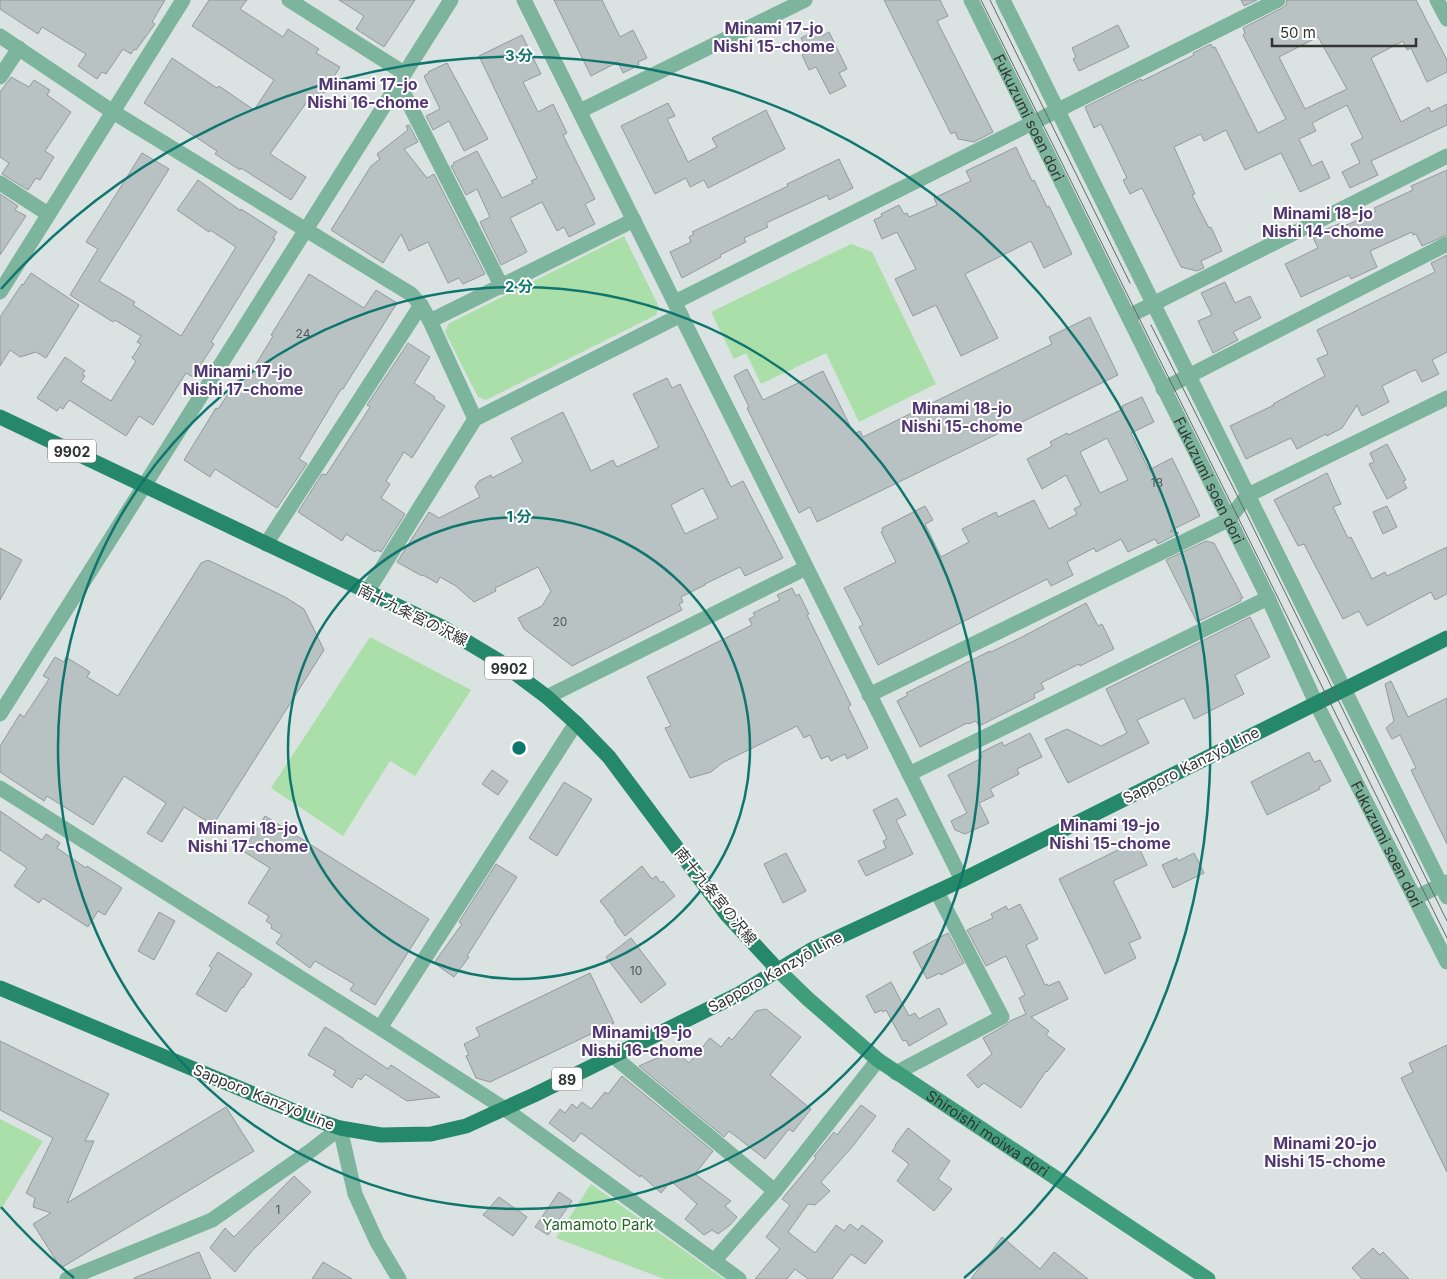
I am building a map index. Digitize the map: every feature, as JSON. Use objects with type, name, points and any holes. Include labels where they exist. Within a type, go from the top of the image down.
[{"type":"main road","name":"南十九条宮の沢線","points":[[0,417],[442,626],[500,661],[547,697],[609,757],[727,915],[779,971]]},
{"type":"main road","name":"Sapporo Kanzyō Line","points":[[0,988],[313,1119],[340,1128],[381,1135],[431,1134],[466,1126],[739,994],[779,971],[812,948],[962,880],[1447,638]]},
{"type":"main road","name":"Shiroishi moiwa dori","points":[[779,971],[808,999],[878,1060],[896,1073],[1208,1279]]},
{"type":"street","points":[[0,292],[183,0]]},
{"type":"street","points":[[289,0],[401,77],[502,286]]},
{"type":"street","points":[[0,714],[451,0]]},
{"type":"street","points":[[524,0],[962,880]]},
{"type":"street","points":[[580,112],[806,0]]},
{"type":"street","name":"Fukuzumi soen dori","points":[[971,0],[1268,598],[1316,702],[1447,962]]},
{"type":"street","name":"Fukuzumi soen dori","points":[[1004,0],[1188,375],[1445,888]]},
{"type":"street","points":[[675,302],[1278,0]]},
{"type":"street","points":[[1437,0],[1447,19]]},
{"type":"street","points":[[0,36],[113,112],[411,294],[430,321],[475,418]]},
{"type":"street","points":[[0,77],[19,48]]},
{"type":"street","points":[[1128,316],[1447,156]]},
{"type":"street","points":[[0,183],[48,214]]},
{"type":"street","points":[[430,321],[634,220]]},
{"type":"street","points":[[1163,389],[1447,244]]},
{"type":"street","points":[[266,544],[420,305]]},
{"type":"street","points":[[367,592],[475,418],[681,316]]},
{"type":"street","points":[[869,695],[1228,520],[1248,495],[1447,398]]},
{"type":"street","points":[[547,697],[806,568]]},
{"type":"street","points":[[909,774],[1268,598]]},
{"type":"street","points":[[380,1028],[576,723]]},
{"type":"street","points":[[0,788],[380,1028],[504,1109],[739,1279]]},
{"type":"street","points":[[1415,898],[1445,888]]},
{"type":"street","points":[[896,1073],[1002,1017],[937,892]]},
{"type":"street","points":[[613,1056],[775,1191]]},
{"type":"street","points":[[714,1260],[775,1191],[878,1060]]},
{"type":"street","points":[[67,1279],[212,1220],[340,1128],[355,1194],[377,1242],[399,1279]]},
{"type":"green space","points":[[624,236],[659,307],[656,315],[486,400],[478,397],[445,332],[448,324]]},
{"type":"green space","points":[[851,244],[872,252],[936,384],[859,422],[826,353],[761,384],[746,353],[734,359],[711,312]]},
{"type":"green space","points":[[370,637],[471,690],[415,776],[390,761],[343,836],[271,788]]},
{"type":"green space","points":[[0,1119],[43,1141],[0,1211]]},
{"type":"green space","name":"Yamamoto Park","points":[[591,1184],[724,1279],[664,1279],[556,1238]]},
{"type":"building","points":[[0,0],[165,0],[152,22],[155,24],[136,50],[134,49],[131,54],[123,49],[106,74],[102,72],[97,79],[78,66],[86,54],[42,27],[38,34],[0,9]]},
{"type":"building","points":[[209,0],[247,0],[240,9],[283,37],[288,29],[319,49],[316,53],[340,67],[319,101],[311,96],[270,154],[306,177],[291,200],[215,154],[217,151],[144,103],[172,58],[217,88],[219,86],[254,110],[274,80],[192,26]]},
{"type":"building","points":[[339,0],[415,0],[384,47],[356,29],[364,16]]},
{"type":"building","points":[[554,0],[602,0],[620,37],[633,30],[647,58],[638,62],[639,65],[623,73],[618,62],[591,76]]},
{"type":"building","points":[[884,0],[940,0],[948,16],[937,21],[993,132],[974,142],[958,139],[955,132],[951,134]]},
{"type":"building","points":[[1241,0],[1257,0],[1244,6]]},
{"type":"building","points":[[1287,0],[1416,0],[1447,60],[1447,72],[1427,82],[1411,48],[1407,50],[1403,41],[1371,58],[1401,122],[1429,107],[1431,112],[1447,104],[1447,125],[1371,161],[1378,175],[1350,188],[1342,172],[1360,163],[1351,144],[1363,138],[1347,105],[1312,123],[1316,131],[1299,139],[1312,166],[1322,161],[1330,178],[1300,192],[1281,153],[1245,170],[1226,130],[1204,141],[1201,134],[1174,147],[1195,194],[1192,195],[1209,228],[1211,227],[1222,251],[1201,261],[1204,268],[1197,271],[1181,267],[1142,188],[1130,194],[1123,180],[1127,178],[1101,124],[1094,128],[1085,107],[1194,55],[1193,53],[1211,44],[1213,48],[1215,47],[1258,133],[1286,119],[1243,35],[1245,33],[1243,28],[1286,5]],"holes":[[[1318,37],[1347,89],[1305,109],[1279,57]]]},
{"type":"building","points":[[1118,25],[1129,47],[1079,71],[1073,59],[1076,57],[1072,48]]},
{"type":"building","points":[[818,29],[822,36],[829,32],[847,69],[839,73],[846,86],[830,94],[816,67],[809,70],[802,55],[808,52],[801,38]]},
{"type":"building","points":[[522,35],[541,74],[523,82],[538,112],[553,104],[567,133],[563,135],[595,199],[585,204],[595,224],[569,237],[564,227],[557,231],[542,202],[510,218],[527,252],[501,265],[480,222],[490,217],[477,189],[466,195],[451,166],[454,165],[453,163],[477,151],[502,198],[533,183],[531,181],[537,178],[479,56]]},
{"type":"building","points":[[447,63],[488,139],[464,151],[449,121],[433,130],[426,116],[440,109],[424,76],[428,72]]},
{"type":"building","points":[[11,77],[29,87],[34,80],[50,90],[47,95],[71,112],[45,151],[54,157],[40,180],[36,178],[28,190],[2,174],[9,163],[0,157],[0,92]]},
{"type":"building","points":[[668,103],[675,116],[667,119],[688,162],[717,147],[712,138],[766,110],[785,149],[708,188],[704,180],[690,187],[686,178],[655,194],[621,126]]},
{"type":"building","points":[[409,125],[418,142],[404,149],[427,178],[434,174],[485,274],[463,284],[459,278],[448,283],[428,242],[409,251],[401,234],[383,263],[331,230],[371,166],[380,159],[377,154],[408,130],[406,126]]},
{"type":"building","points":[[1016,147],[1032,181],[1034,180],[1047,207],[1049,206],[1072,254],[1044,268],[1031,241],[965,274],[998,338],[961,356],[936,305],[913,316],[895,279],[916,269],[897,232],[882,239],[874,220],[882,216],[881,214],[899,205],[904,214],[907,213],[909,217],[937,205],[934,198],[971,181],[966,171]]},
{"type":"building","points":[[142,153],[169,169],[99,281],[135,302],[133,305],[181,336],[236,247],[210,230],[209,232],[177,210],[198,180],[241,211],[241,209],[277,232],[273,238],[275,239],[211,342],[214,344],[193,377],[186,373],[153,425],[139,416],[126,436],[69,400],[63,409],[60,407],[57,411],[37,398],[65,357],[85,371],[82,374],[85,376],[81,382],[111,401],[136,361],[132,358],[141,344],[137,342],[141,336],[115,320],[113,322],[70,295],[98,249],[86,242]]},
{"type":"building","points":[[839,159],[853,188],[829,200],[827,195],[766,223],[768,227],[744,238],[746,242],[682,278],[670,252],[691,242],[689,237],[694,234],[692,232]]},
{"type":"building","points":[[1447,170],[1447,235],[1422,246],[1416,234],[1413,235],[1412,232],[1370,251],[1377,267],[1351,279],[1349,275],[1301,297],[1285,264],[1318,248],[1312,235],[1341,223],[1342,226],[1349,224],[1376,211],[1374,208],[1413,190],[1411,186]]},
{"type":"building","points":[[0,194],[18,206],[15,210],[26,216],[0,255]]},
{"type":"building","points":[[1447,255],[1447,352],[1432,360],[1439,374],[1422,382],[1416,370],[1412,371],[1382,386],[1389,402],[1362,416],[1357,405],[1342,428],[1327,436],[1326,434],[1297,449],[1291,438],[1246,459],[1230,426],[1274,405],[1325,376],[1317,359],[1328,354],[1317,330],[1435,272],[1431,263]]},
{"type":"building","points":[[31,273],[79,305],[46,358],[36,352],[20,357],[10,350],[0,366],[0,317]]},
{"type":"building","points":[[309,274],[364,308],[376,290],[397,303],[343,389],[341,389],[299,459],[307,464],[277,508],[215,469],[210,477],[184,460],[216,408],[218,409],[241,375],[247,379],[273,336],[271,335]]},
{"type":"building","points":[[1225,282],[1235,303],[1250,296],[1261,318],[1233,332],[1238,340],[1213,353],[1198,321],[1212,315],[1201,293]]},
{"type":"building","points":[[1090,317],[1118,375],[817,522],[810,507],[799,513],[747,408],[749,407],[734,376],[747,369],[763,400],[823,371],[854,434],[860,431],[863,437],[1052,344],[1049,337]]},
{"type":"building","points":[[408,343],[430,357],[414,383],[445,406],[412,458],[404,452],[386,481],[390,484],[381,498],[405,514],[381,552],[377,550],[375,552],[346,534],[342,541],[298,512],[322,474],[326,475],[370,407],[367,405]]},
{"type":"building","points":[[667,378],[672,388],[680,384],[731,487],[743,481],[783,558],[745,576],[740,567],[705,584],[681,597],[683,602],[679,604],[682,610],[572,666],[524,629],[518,618],[542,606],[551,591],[538,567],[495,588],[496,591],[474,602],[456,586],[440,577],[437,583],[397,562],[429,512],[439,518],[480,497],[475,487],[479,481],[491,475],[492,478],[523,462],[511,438],[563,412],[591,471],[613,460],[617,467],[659,447],[633,394]],"holes":[[[703,488],[718,518],[685,534],[671,505]]]},
{"type":"building","points":[[1142,397],[1154,422],[1131,433],[1149,470],[1172,458],[1200,516],[1170,531],[1179,533],[1158,544],[1155,539],[1128,552],[1121,539],[1096,552],[1094,548],[1067,562],[1073,575],[1051,586],[1047,579],[878,665],[859,627],[863,625],[844,588],[896,562],[881,532],[883,531],[882,528],[925,506],[933,520],[925,524],[941,557],[969,542],[962,529],[996,512],[998,517],[1034,500],[1049,529],[1077,514],[1074,509],[1081,505],[1066,475],[1042,489],[1027,459],[1052,446],[1050,442],[1123,409],[1122,406]],"holes":[[[1107,438],[1128,480],[1100,493],[1080,452]]]},
{"type":"building","points":[[1387,444],[1406,480],[1403,481],[1407,488],[1387,499],[1369,464],[1374,462],[1370,453]]},
{"type":"building","points":[[1327,473],[1341,504],[1333,507],[1348,538],[1351,537],[1372,579],[1385,572],[1387,576],[1447,547],[1447,594],[1435,600],[1431,592],[1367,626],[1359,611],[1343,619],[1304,544],[1298,546],[1274,500]]},
{"type":"building","points":[[1387,506],[1397,527],[1383,534],[1373,512]]},
{"type":"building","points":[[1206,541],[1214,543],[1243,598],[1240,599],[1241,601],[1197,622],[1166,560]]},
{"type":"building","points":[[0,548],[22,560],[0,600]]},
{"type":"building","points":[[208,560],[285,597],[304,609],[324,650],[213,825],[184,807],[162,842],[147,833],[166,803],[124,776],[93,825],[47,796],[44,801],[0,772],[0,746],[20,714],[24,717],[49,679],[43,676],[55,657],[64,662],[66,657],[90,672],[87,677],[118,696],[201,563]]},
{"type":"building","points":[[792,588],[796,596],[799,594],[809,614],[807,615],[851,705],[848,707],[868,748],[847,759],[845,754],[831,761],[828,756],[821,759],[810,735],[804,738],[797,726],[722,763],[711,772],[690,778],[665,728],[671,726],[647,677],[752,625],[749,619],[755,616],[753,613],[780,600],[777,595]]},
{"type":"building","points":[[1086,603],[1098,626],[1102,624],[1114,649],[1041,683],[1044,689],[1034,694],[1035,698],[979,726],[976,721],[967,723],[920,747],[897,701],[908,695],[906,693],[1020,638]]},
{"type":"building","points":[[1250,617],[1270,657],[1235,675],[1244,694],[1194,719],[1184,698],[1137,720],[1149,743],[1068,783],[1045,739],[1067,729],[1101,746],[1127,733],[1106,689]]},
{"type":"building","points":[[1391,681],[1408,717],[1447,698],[1447,844],[1411,770],[1416,768],[1400,735],[1392,739],[1386,728],[1394,721],[1385,684]]},
{"type":"building","points":[[1030,733],[1042,757],[1017,769],[1019,774],[990,789],[994,796],[979,803],[989,823],[965,834],[955,830],[951,821],[967,813],[948,775],[982,758],[980,753],[1002,742],[1004,746]]},
{"type":"building","points":[[1309,752],[1314,762],[1320,760],[1331,781],[1319,787],[1320,789],[1267,815],[1251,782]]},
{"type":"building","points":[[492,770],[508,781],[498,795],[482,784]]},
{"type":"building","points":[[564,782],[592,799],[557,856],[529,838]]},
{"type":"building","points":[[897,798],[906,815],[896,820],[913,854],[866,876],[858,861],[886,848],[883,841],[887,839],[873,810]]},
{"type":"building","points":[[0,811],[42,840],[46,834],[60,843],[57,848],[86,868],[87,866],[122,888],[105,915],[98,911],[88,927],[43,898],[39,903],[14,886],[27,868],[0,850]]},
{"type":"building","points":[[265,816],[429,919],[375,1005],[350,990],[354,984],[315,961],[310,968],[276,943],[282,935],[271,928],[272,925],[266,921],[269,916],[248,903],[270,868],[243,851]]},
{"type":"building","points":[[1136,841],[1147,865],[1113,881],[1141,938],[1129,943],[1136,958],[1105,974],[1059,879]]},
{"type":"building","points":[[786,853],[806,891],[783,903],[764,864]]},
{"type":"building","points":[[1194,853],[1204,873],[1173,888],[1162,865],[1177,858],[1178,861]]},
{"type":"building","points":[[496,864],[517,877],[467,956],[469,957],[454,977],[434,963],[462,924],[459,922]]},
{"type":"building","points":[[642,866],[652,879],[656,876],[661,883],[663,881],[675,896],[625,936],[600,901]]},
{"type":"building","points":[[1020,904],[1038,939],[1026,945],[1045,985],[1047,984],[1048,986],[1059,981],[1068,999],[1031,1017],[1049,1031],[1046,1035],[1065,1049],[1046,1071],[1021,1108],[984,1083],[978,1088],[967,1075],[992,1054],[983,1038],[1010,1021],[1026,1014],[1019,998],[1025,995],[1006,956],[986,966],[967,930],[993,918],[991,914],[1006,906],[1008,910]]},
{"type":"building","points":[[159,912],[175,921],[154,960],[138,951]]},
{"type":"building","points":[[948,933],[964,963],[941,975],[940,973],[927,979],[913,952]]},
{"type":"building","points":[[631,938],[666,984],[641,1003],[606,957]]},
{"type":"building","points":[[218,952],[252,974],[226,1012],[196,994],[212,968],[209,966]]},
{"type":"building","points":[[590,973],[614,1023],[490,1082],[476,1078],[466,1056],[469,1055],[464,1044],[480,1036],[476,1028]]},
{"type":"building","points":[[891,982],[909,1016],[915,1013],[919,1019],[939,1008],[947,1024],[909,1046],[906,1040],[903,1041],[886,1010],[875,1013],[866,996]]},
{"type":"building","points":[[766,1009],[801,1037],[770,1075],[811,1109],[793,1132],[789,1129],[765,1159],[729,1131],[724,1137],[639,1066],[664,1055],[668,1058],[675,1051],[689,1063],[710,1038],[721,1047],[729,1037],[732,1040],[756,1011]]},
{"type":"building","points":[[325,1027],[388,1069],[391,1065],[440,1097],[407,1101],[365,1074],[361,1080],[358,1078],[352,1088],[333,1075],[336,1071],[308,1055]]},
{"type":"building","points":[[0,1041],[109,1094],[85,1141],[94,1141],[67,1203],[226,1107],[254,1151],[61,1268],[33,1224],[51,1213],[33,1207],[35,1198],[26,1193],[53,1138],[0,1110]]},
{"type":"building","points":[[1447,1045],[1447,1172],[1401,1078],[1413,1072],[1409,1063]]},
{"type":"building","points":[[622,1076],[713,1151],[695,1174],[731,1201],[725,1206],[737,1217],[718,1234],[712,1230],[704,1235],[685,1219],[697,1204],[671,1181],[661,1193],[641,1175],[640,1177],[581,1133],[574,1142],[549,1123],[560,1109],[565,1113],[572,1104],[577,1108],[582,1102],[591,1109],[605,1092],[608,1094]]},
{"type":"building","points":[[861,1105],[876,1116],[821,1182],[830,1191],[815,1205],[808,1204],[788,1232],[815,1253],[836,1225],[844,1231],[850,1224],[858,1230],[862,1225],[883,1241],[865,1264],[851,1254],[832,1279],[808,1279],[795,1269],[787,1279],[755,1279],[780,1249],[766,1237],[790,1205],[782,1199],[816,1158],[814,1156],[834,1132],[837,1135]]},
{"type":"building","points":[[908,1128],[950,1161],[938,1179],[952,1189],[934,1211],[897,1181],[909,1164],[892,1151]]},
{"type":"building","points":[[294,1176],[311,1192],[252,1251],[235,1272],[210,1248],[225,1228],[234,1237]]},
{"type":"building","points":[[559,1192],[572,1201],[548,1235],[535,1227]]},
{"type":"building","points":[[499,1197],[527,1217],[513,1236],[483,1215]]},
{"type":"building","points":[[1002,1237],[1040,1269],[1054,1252],[1088,1279],[971,1279]]},
{"type":"building","points":[[1373,1248],[1380,1255],[1383,1252],[1409,1279],[1362,1279],[1352,1268]]},
{"type":"building","points":[[199,1252],[211,1279],[134,1279],[134,1278]]},
{"type":"building","points":[[323,1262],[352,1279],[312,1279]]},
{"type":"tram line","points":[[981,0],[1447,938]]},
{"type":"tram line","points":[[990,0],[1130,283]]},
{"type":"tram line","points":[[1151,325],[1447,921]]},
{"type":"district","name":"Minami 17-jo Nishi 15-chome","points":[[774,37]]},
{"type":"district","name":"Minami 17-jo Nishi 16-chome","points":[[368,93]]},
{"type":"district","name":"Minami 18-jo Nishi 14-chome","points":[[1323,222]]},
{"type":"district","name":"Minami 17-jo Nishi 17-chome","points":[[243,380]]},
{"type":"district","name":"Minami 18-jo Nishi 15-chome","points":[[962,417]]},
{"type":"district","name":"Minami 19-jo Nishi 15-chome","points":[[1110,834]]},
{"type":"district","name":"Minami 18-jo Nishi 17-chome","points":[[248,837]]},
{"type":"district","name":"Minami 19-jo Nishi 16-chome","points":[[642,1041]]},
{"type":"district","name":"Minami 20-jo Nishi 15-chome","points":[[1325,1152]]}]
